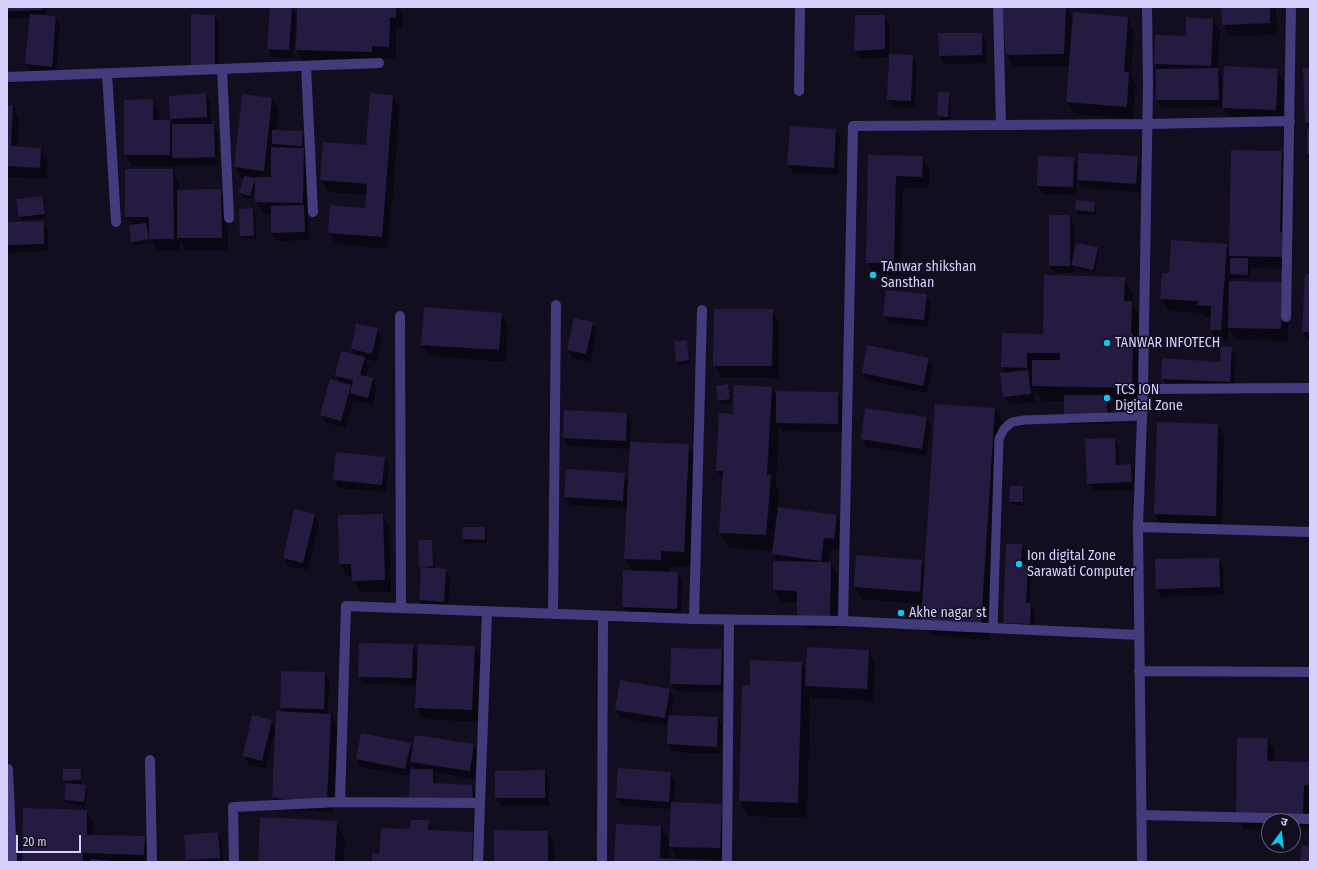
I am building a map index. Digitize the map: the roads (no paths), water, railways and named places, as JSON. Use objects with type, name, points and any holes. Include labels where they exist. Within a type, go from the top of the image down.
[{"type":"street","points":[[799,91],[800,7]]},
{"type":"street","points":[[998,7],[1001,125]]},
{"type":"street","points":[[1142,862],[1138,527],[1143,389],[1147,124],[1147,7]]},
{"type":"street","points":[[1286,317],[1291,7]]},
{"type":"street","points":[[7,77],[379,63]]},
{"type":"street","points":[[306,66],[313,212]]},
{"type":"street","points":[[222,69],[229,218]]},
{"type":"street","points":[[107,73],[116,222]]},
{"type":"street","points":[[843,621],[853,126],[1147,124],[1290,121]]},
{"type":"street","points":[[553,614],[556,304]]},
{"type":"street","points":[[694,619],[702,310]]},
{"type":"street","points":[[400,316],[402,608]]},
{"type":"street","points":[[1143,389],[1310,388]]},
{"type":"street","points":[[1138,527],[1310,532]]},
{"type":"street","points":[[340,802],[346,606],[694,619],[843,621],[1139,634]]},
{"type":"street","points":[[478,862],[487,612]]},
{"type":"street","points":[[602,862],[603,616]]},
{"type":"street","points":[[727,862],[729,620]]},
{"type":"street","points":[[1139,671],[1310,672]]},
{"type":"street","points":[[150,760],[152,862]]},
{"type":"street","points":[[8,769],[12,862]]},
{"type":"street","points":[[234,862],[233,807],[340,802],[480,803]]},
{"type":"street","points":[[1141,815],[1310,820]]},
{"type":"lane","points":[[993,628],[999,439],[1004,429],[1012,422],[1024,420],[1142,416]]},
{"type":"place","name":"TAnwar shikshan Sansthan","points":[[873,275]]},
{"type":"place","name":"TANWAR INFOTECH","points":[[1107,343]]},
{"type":"place","name":"TCS ION Digital Zone","points":[[1107,398]]},
{"type":"place","name":"Ion digital Zone Sarawati Computer","points":[[1019,564]]},
{"type":"place","name":"Akhe nagar st","points":[[901,613]]}]
